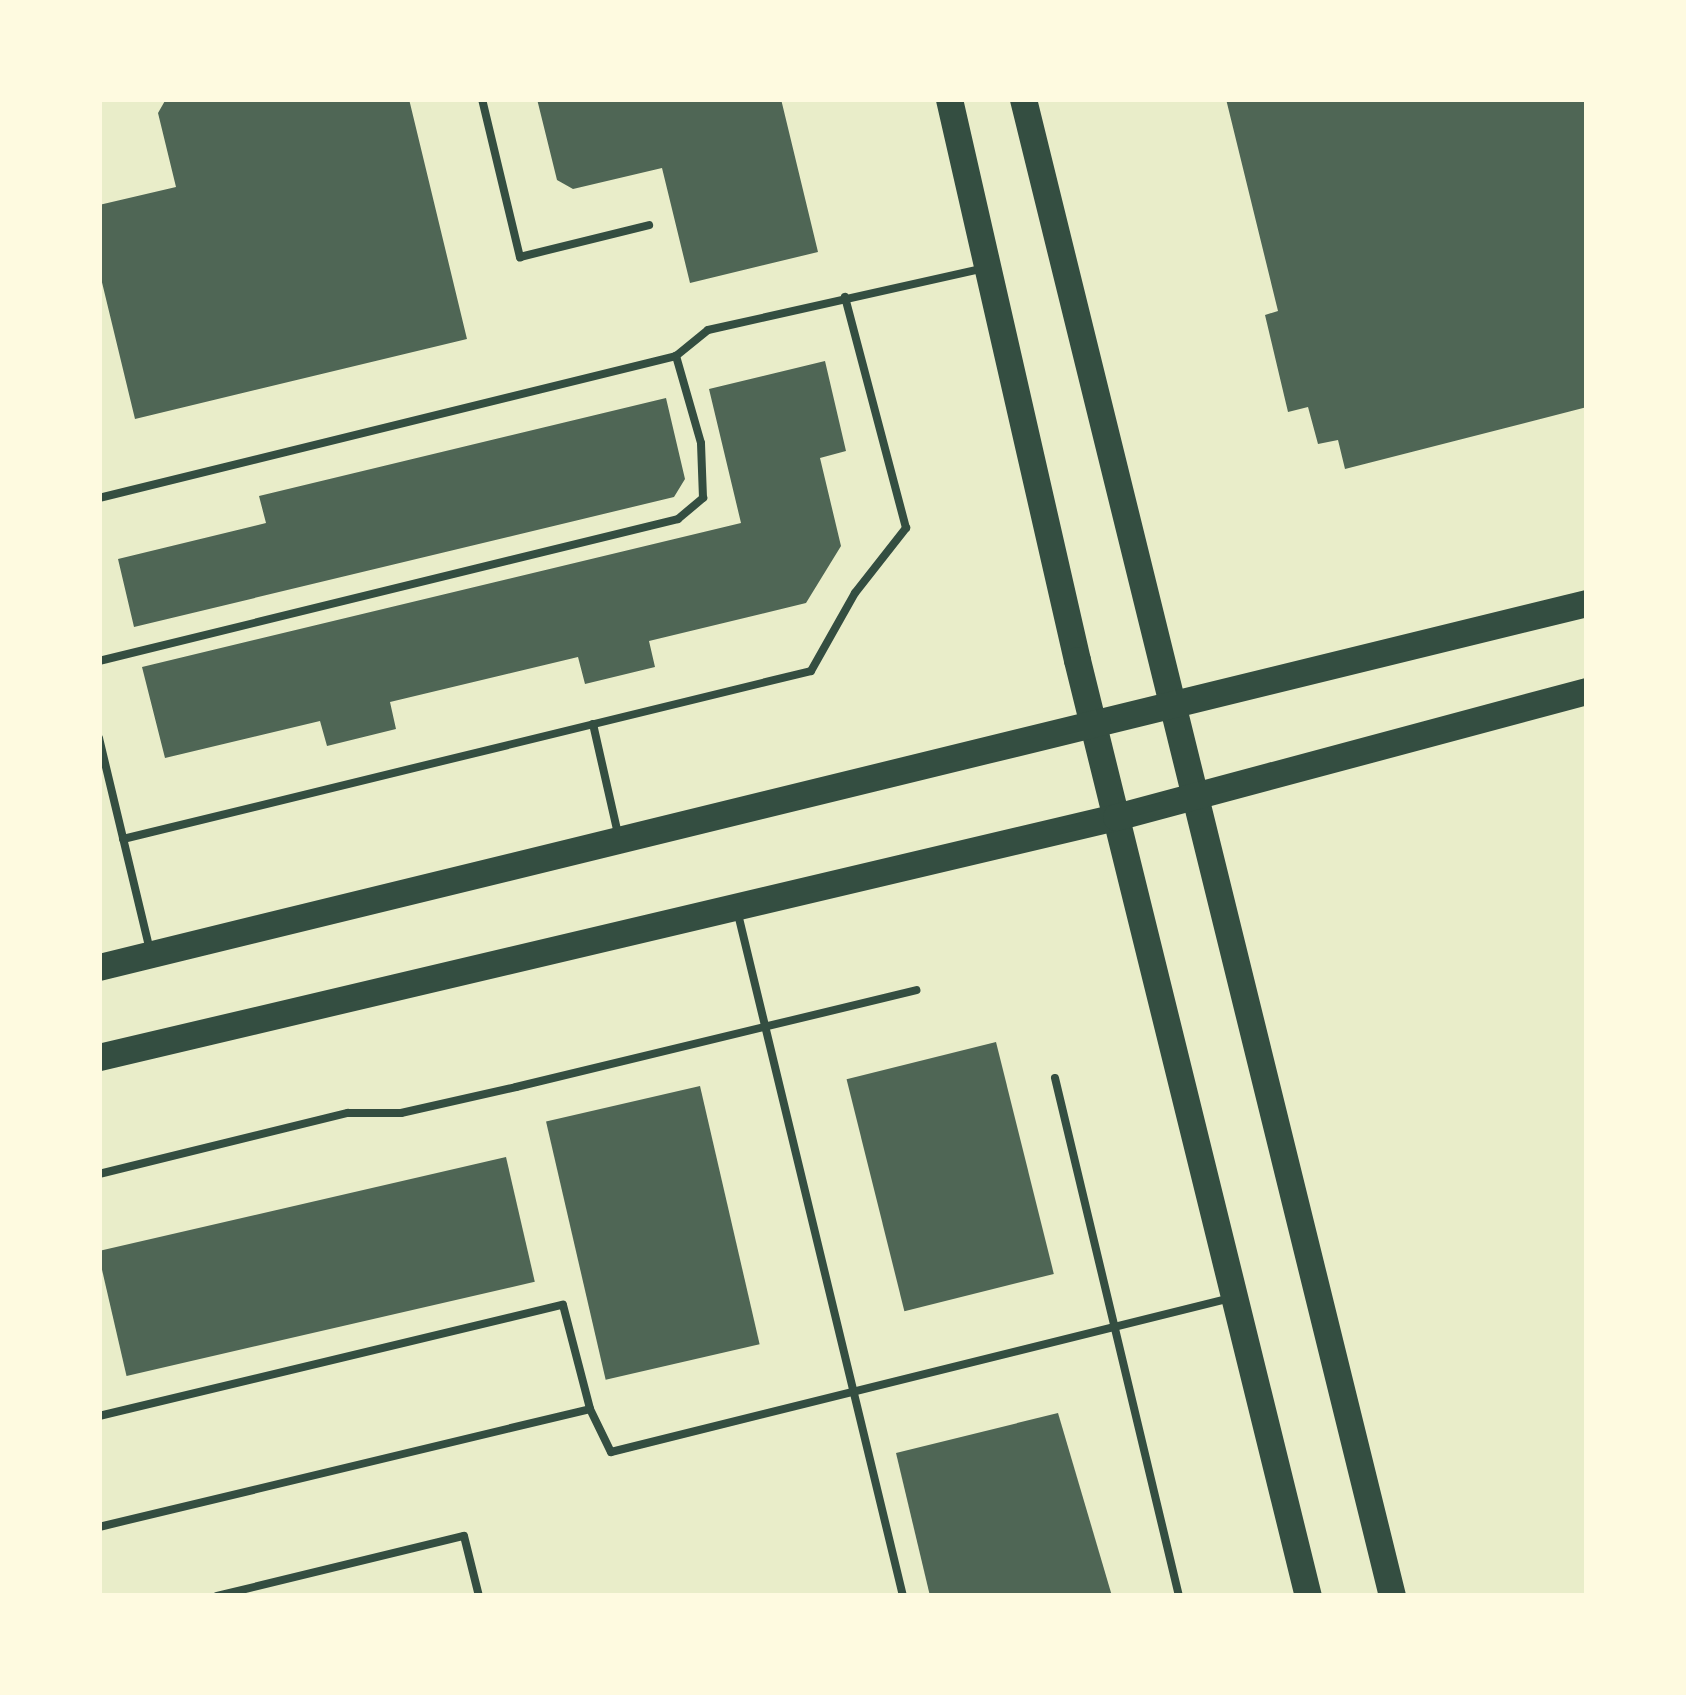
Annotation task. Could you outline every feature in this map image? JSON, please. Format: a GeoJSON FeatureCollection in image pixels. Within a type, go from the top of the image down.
{"type":"FeatureCollection","features":[{"type":"Feature","properties":{"kind":"main road"},"geometry":{"type":"LineString","coordinates":[[949,99],[1093,723],[1308,1596]]}},
{"type":"Feature","properties":{"kind":"main road"},"geometry":{"type":"LineString","coordinates":[[1024,99],[1177,703],[1392,1596]]}},
{"type":"Feature","properties":{"kind":"main road"},"geometry":{"type":"LineString","coordinates":[[99,967],[1587,603]]}},
{"type":"Feature","properties":{"kind":"main road"},"geometry":{"type":"LineString","coordinates":[[99,1057],[1117,818],[1587,691]]}},
{"type":"Feature","properties":{"kind":"lane"},"geometry":{"type":"LineString","coordinates":[[482,99],[520,257],[649,225]]}},
{"type":"Feature","properties":{"kind":"lane"},"geometry":{"type":"LineString","coordinates":[[99,498],[676,356],[708,330],[987,268]]}},
{"type":"Feature","properties":{"kind":"lane"},"geometry":{"type":"LineString","coordinates":[[123,839],[811,671],[854,593],[906,528],[845,297]]}},
{"type":"Feature","properties":{"kind":"lane"},"geometry":{"type":"LineString","coordinates":[[99,661],[678,519],[703,499],[701,443],[676,356]]}},
{"type":"Feature","properties":{"kind":"lane"},"geometry":{"type":"LineString","coordinates":[[593,724],[619,837]]}},
{"type":"Feature","properties":{"kind":"lane"},"geometry":{"type":"LineString","coordinates":[[99,738],[151,954]]}},
{"type":"Feature","properties":{"kind":"lane"},"geometry":{"type":"LineString","coordinates":[[737,907],[903,1596]]}},
{"type":"Feature","properties":{"kind":"lane"},"geometry":{"type":"LineString","coordinates":[[99,1174],[348,1112],[447,1103],[916,990]]}},
{"type":"Feature","properties":{"kind":"lane"},"geometry":{"type":"LineString","coordinates":[[1055,1078],[1179,1596]]}},
{"type":"Feature","properties":{"kind":"lane"},"geometry":{"type":"LineString","coordinates":[[99,1416],[563,1305],[590,1409],[611,1453],[1234,1297]]}},
{"type":"Feature","properties":{"kind":"lane"},"geometry":{"type":"LineString","coordinates":[[99,1527],[590,1409]]}},
{"type":"Feature","properties":{"kind":"lane"},"geometry":{"type":"LineString","coordinates":[[217,1596],[464,1536],[479,1596]]}},
{"type":"Feature","properties":{"kind":"building"},"geometry":{"type":"Polygon","coordinates":[[[166,99],[409,99],[467,339],[135,419],[99,270],[99,205],[176,187],[158,113],[166,99]]]}},
{"type":"Feature","properties":{"kind":"building"},"geometry":{"type":"Polygon","coordinates":[[[537,99],[781,99],[818,252],[690,283],[662,168],[573,189],[557,180],[537,99]]]}},
{"type":"Feature","properties":{"kind":"building"},"geometry":{"type":"Polygon","coordinates":[[[1226,99],[1587,99],[1587,407],[1345,469],[1338,440],[1318,444],[1308,407],[1288,412],[1265,315],[1278,311],[1226,99]]]}},
{"type":"Feature","properties":{"kind":"building"},"geometry":{"type":"Polygon","coordinates":[[[825,361],[846,451],[820,458],[841,546],[806,603],[649,641],[655,667],[585,684],[578,657],[390,702],[396,729],[327,746],[320,721],[165,758],[142,667],[741,523],[709,389],[825,361]]]}},
{"type":"Feature","properties":{"kind":"building"},"geometry":{"type":"Polygon","coordinates":[[[666,398],[685,479],[674,497],[134,627],[118,559],[266,523],[259,496],[666,398]]]}},
{"type":"Feature","properties":{"kind":"building"},"geometry":{"type":"Polygon","coordinates":[[[996,1042],[1054,1274],[904,1311],[847,1079],[996,1042]]]}},
{"type":"Feature","properties":{"kind":"building"},"geometry":{"type":"Polygon","coordinates":[[[700,1086],[760,1344],[606,1380],[546,1122],[700,1086]]]}},
{"type":"Feature","properties":{"kind":"building"},"geometry":{"type":"Polygon","coordinates":[[[506,1157],[535,1282],[127,1376],[99,1251],[506,1157]]]}},
{"type":"Feature","properties":{"kind":"building"},"geometry":{"type":"Polygon","coordinates":[[[1058,1413],[1112,1596],[930,1596],[896,1453],[1058,1413]]]}}]}
